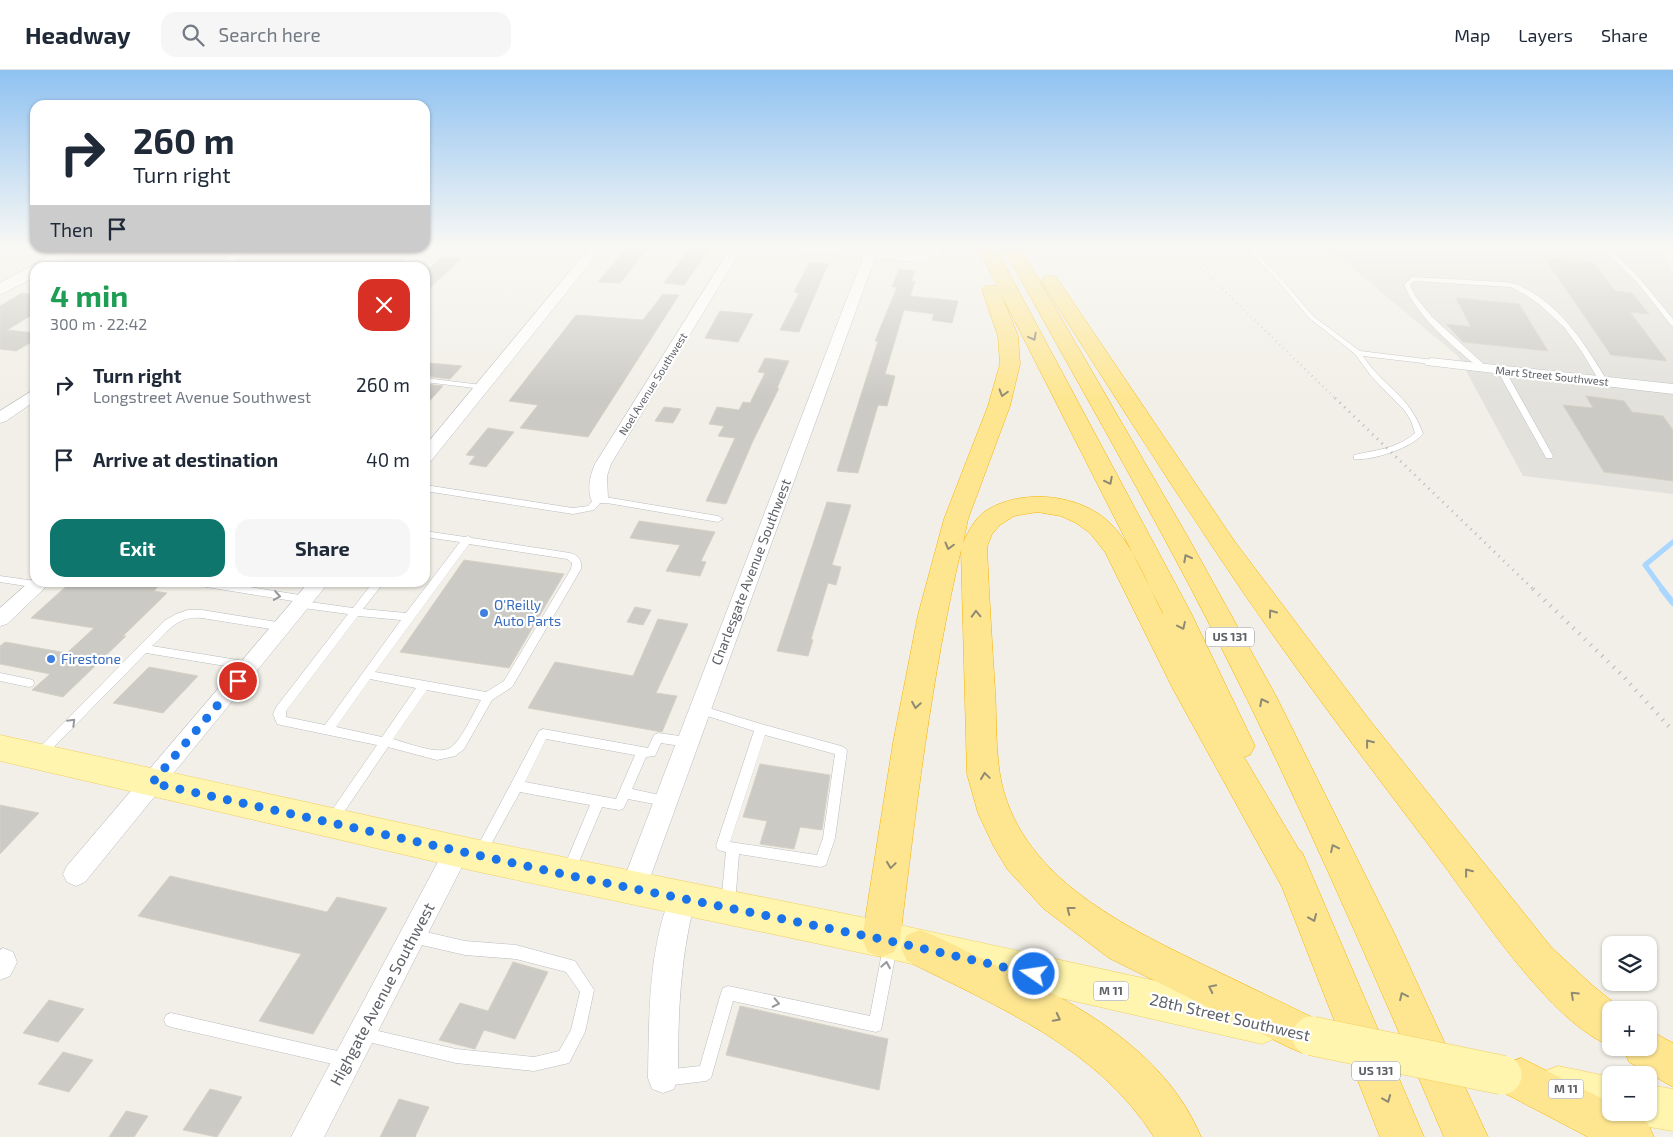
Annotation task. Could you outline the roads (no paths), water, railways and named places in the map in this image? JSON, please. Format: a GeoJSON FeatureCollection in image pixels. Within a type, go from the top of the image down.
{"type":"FeatureCollection","features":[{"type":"Feature","properties":{"kind":"highway"},"geometry":{"type":"LineString","coordinates":[[993,297],[1006,326],[1010,344],[1010,364],[999,406],[956,519],[932,615],[909,743],[897,943],[1067,1023],[1099,1044],[1136,1076],[1156,1101],[1179,1137]]}},
{"type":"Feature","properties":{"kind":"highway","name":"US 131"},"geometry":{"type":"LineString","coordinates":[[1012,297],[1177,613],[1243,755],[1297,880],[1402,1137]]}},
{"type":"Feature","properties":{"kind":"highway","name":"US 131"},"geometry":{"type":"LineString","coordinates":[[1040,297],[1160,507],[1234,646],[1333,846],[1466,1137]]}},
{"type":"Feature","properties":{"kind":"highway"},"geometry":{"type":"LineString","coordinates":[[1061,297],[1226,548],[1351,719],[1538,960],[1578,999],[1602,1019]]}},
{"type":"Feature","properties":{"kind":"highway"},"geometry":{"type":"LineString","coordinates":[[1297,880],[1188,689],[1109,539],[1087,518],[1056,507],[1022,506],[993,516],[980,529],[974,547],[975,592],[983,763],[986,785],[1002,832],[1034,877],[1069,911],[1098,931],[1122,945],[1307,1034]]}},
{"type":"Feature","properties":{"kind":"highway"},"geometry":{"type":"LineString","coordinates":[[1656,1056],[1673,1066]]}},
{"type":"Feature","properties":{"kind":"highway"},"geometry":{"type":"LineString","coordinates":[[1512,1077],[1632,1137]]}},
{"type":"Feature","properties":{"kind":"main road","name":"28th Street Southwest"},"geometry":{"type":"LineString","coordinates":[[0,748],[468,854],[897,943],[1307,1034],[1602,1096]]}},
{"type":"Feature","properties":{"kind":"main road"},"geometry":{"type":"LineString","coordinates":[[1657,1107],[1673,1110]]}},
{"type":"Feature","properties":{"kind":"street"},"geometry":{"type":"LineString","coordinates":[[430,451],[556,297]]}},
{"type":"Feature","properties":{"kind":"street","name":"Noel Avenue Southwest"},"geometry":{"type":"LineString","coordinates":[[599,499],[598,476],[603,464],[705,297]]}},
{"type":"Feature","properties":{"kind":"street","name":"Charlesgate Avenue Southwest"},"geometry":{"type":"LineString","coordinates":[[633,889],[854,297]]}},
{"type":"Feature","properties":{"kind":"street","name":"Mart Street Southwest"},"geometry":{"type":"LineString","coordinates":[[1431,362],[1673,389]]}},
{"type":"Feature","properties":{"kind":"street"},"geometry":{"type":"LineString","coordinates":[[0,418],[30,397]]}},
{"type":"Feature","properties":{"kind":"street"},"geometry":{"type":"LineString","coordinates":[[0,619],[37,587]]}},
{"type":"Feature","properties":{"kind":"street"},"geometry":{"type":"LineString","coordinates":[[76,874],[316,587]]}},
{"type":"Feature","properties":{"kind":"street","name":"Highgate Avenue Southwest"},"geometry":{"type":"LineString","coordinates":[[307,1137],[412,936],[468,854]]}},
{"type":"Feature","properties":{"kind":"street"},"geometry":{"type":"LineString","coordinates":[[664,1078],[664,992],[669,957],[682,899]]}},
{"type":"Feature","properties":{"kind":"lane"},"geometry":{"type":"LineString","coordinates":[[1294,297],[1311,317],[1358,353],[1366,368],[1404,402],[1416,420],[1419,434],[1411,442],[1390,450],[1357,457]]}},
{"type":"Feature","properties":{"kind":"lane"},"geometry":{"type":"LineString","coordinates":[[1411,297],[1446,336],[1484,368]]}},
{"type":"Feature","properties":{"kind":"lane"},"geometry":{"type":"LineString","coordinates":[[1533,297],[1561,317],[1579,340],[1604,382]]}},
{"type":"Feature","properties":{"kind":"lane"},"geometry":{"type":"LineString","coordinates":[[1651,297],[1673,324]]}},
{"type":"Feature","properties":{"kind":"lane"},"geometry":{"type":"LineString","coordinates":[[1358,353],[1431,362]]}},
{"type":"Feature","properties":{"kind":"lane"},"geometry":{"type":"LineString","coordinates":[[1500,370],[1549,456]]}},
{"type":"Feature","properties":{"kind":"lane"},"geometry":{"type":"LineString","coordinates":[[430,381],[482,387]]}},
{"type":"Feature","properties":{"kind":"lane"},"geometry":{"type":"LineString","coordinates":[[430,489],[573,511],[591,508],[599,499],[718,519]]}},
{"type":"Feature","properties":{"kind":"lane"},"geometry":{"type":"LineString","coordinates":[[375,587],[279,714],[281,721],[437,754],[450,753],[460,746],[488,697],[508,684],[576,569],[577,562],[570,556],[430,535]]}},
{"type":"Feature","properties":{"kind":"lane"},"geometry":{"type":"LineString","coordinates":[[327,731],[468,539]]}},
{"type":"Feature","properties":{"kind":"lane"},"geometry":{"type":"LineString","coordinates":[[0,579],[30,583]]}},
{"type":"Feature","properties":{"kind":"lane"},"geometry":{"type":"LineString","coordinates":[[222,587],[355,612],[410,617]]}},
{"type":"Feature","properties":{"kind":"lane"},"geometry":{"type":"LineString","coordinates":[[37,756],[168,624],[179,616],[190,612],[283,627]]}},
{"type":"Feature","properties":{"kind":"lane"},"geometry":{"type":"LineString","coordinates":[[144,649],[250,666]]}},
{"type":"Feature","properties":{"kind":"lane"},"geometry":{"type":"LineString","coordinates":[[368,675],[488,697]]}},
{"type":"Feature","properties":{"kind":"lane"},"geometry":{"type":"LineString","coordinates":[[0,677],[29,683]]}},
{"type":"Feature","properties":{"kind":"lane"},"geometry":{"type":"LineString","coordinates":[[330,823],[424,685]]}},
{"type":"Feature","properties":{"kind":"lane"},"geometry":{"type":"LineString","coordinates":[[699,709],[761,729],[841,751],[829,838],[821,861],[722,846],[761,729]]}},
{"type":"Feature","properties":{"kind":"lane"},"geometry":{"type":"LineString","coordinates":[[468,854],[517,786],[543,734],[651,753],[658,738],[687,742]]}},
{"type":"Feature","properties":{"kind":"lane"},"geometry":{"type":"LineString","coordinates":[[517,786],[619,805],[642,752]]}},
{"type":"Feature","properties":{"kind":"lane"},"geometry":{"type":"LineString","coordinates":[[624,793],[665,801]]}},
{"type":"Feature","properties":{"kind":"lane"},"geometry":{"type":"LineString","coordinates":[[567,875],[598,801]]}},
{"type":"Feature","properties":{"kind":"lane"},"geometry":{"type":"LineString","coordinates":[[728,908],[734,848]]}},
{"type":"Feature","properties":{"kind":"lane"},"geometry":{"type":"LineString","coordinates":[[361,1034],[456,1056],[534,1064],[564,1058],[578,1032],[587,990],[570,966],[516,952],[465,948],[412,936]]}},
{"type":"Feature","properties":{"kind":"lane"},"geometry":{"type":"LineString","coordinates":[[664,1078],[706,1073],[728,993],[876,1025],[897,943]]}},
{"type":"Feature","properties":{"kind":"lane"},"geometry":{"type":"LineString","coordinates":[[172,1020],[347,1060]]}},
{"type":"Feature","properties":{"kind":"waterway"},"geometry":{"type":"LineString","coordinates":[[1663,590],[1645,565],[1673,542]]}},
{"type":"Feature","properties":{"kind":"waterway"},"geometry":{"type":"LineString","coordinates":[[1662,589],[1673,603]]}},
{"type":"Feature","properties":{"kind":"railway"},"geometry":{"type":"LineString","coordinates":[[1230,297],[1336,399]]}},
{"type":"Feature","properties":{"kind":"railway"},"geometry":{"type":"LineString","coordinates":[[1335,398],[1534,590]]}},
{"type":"Feature","properties":{"kind":"railway"},"geometry":{"type":"LineString","coordinates":[[1533,589],[1623,676],[1673,731]]}},
{"type":"Feature","properties":{"kind":"place","name":"O'Reilly Auto Parts"},"geometry":{"type":"Point","coordinates":[484,613]}},
{"type":"Feature","properties":{"kind":"place","name":"Firestone"},"geometry":{"type":"Point","coordinates":[51,659]}}]}
